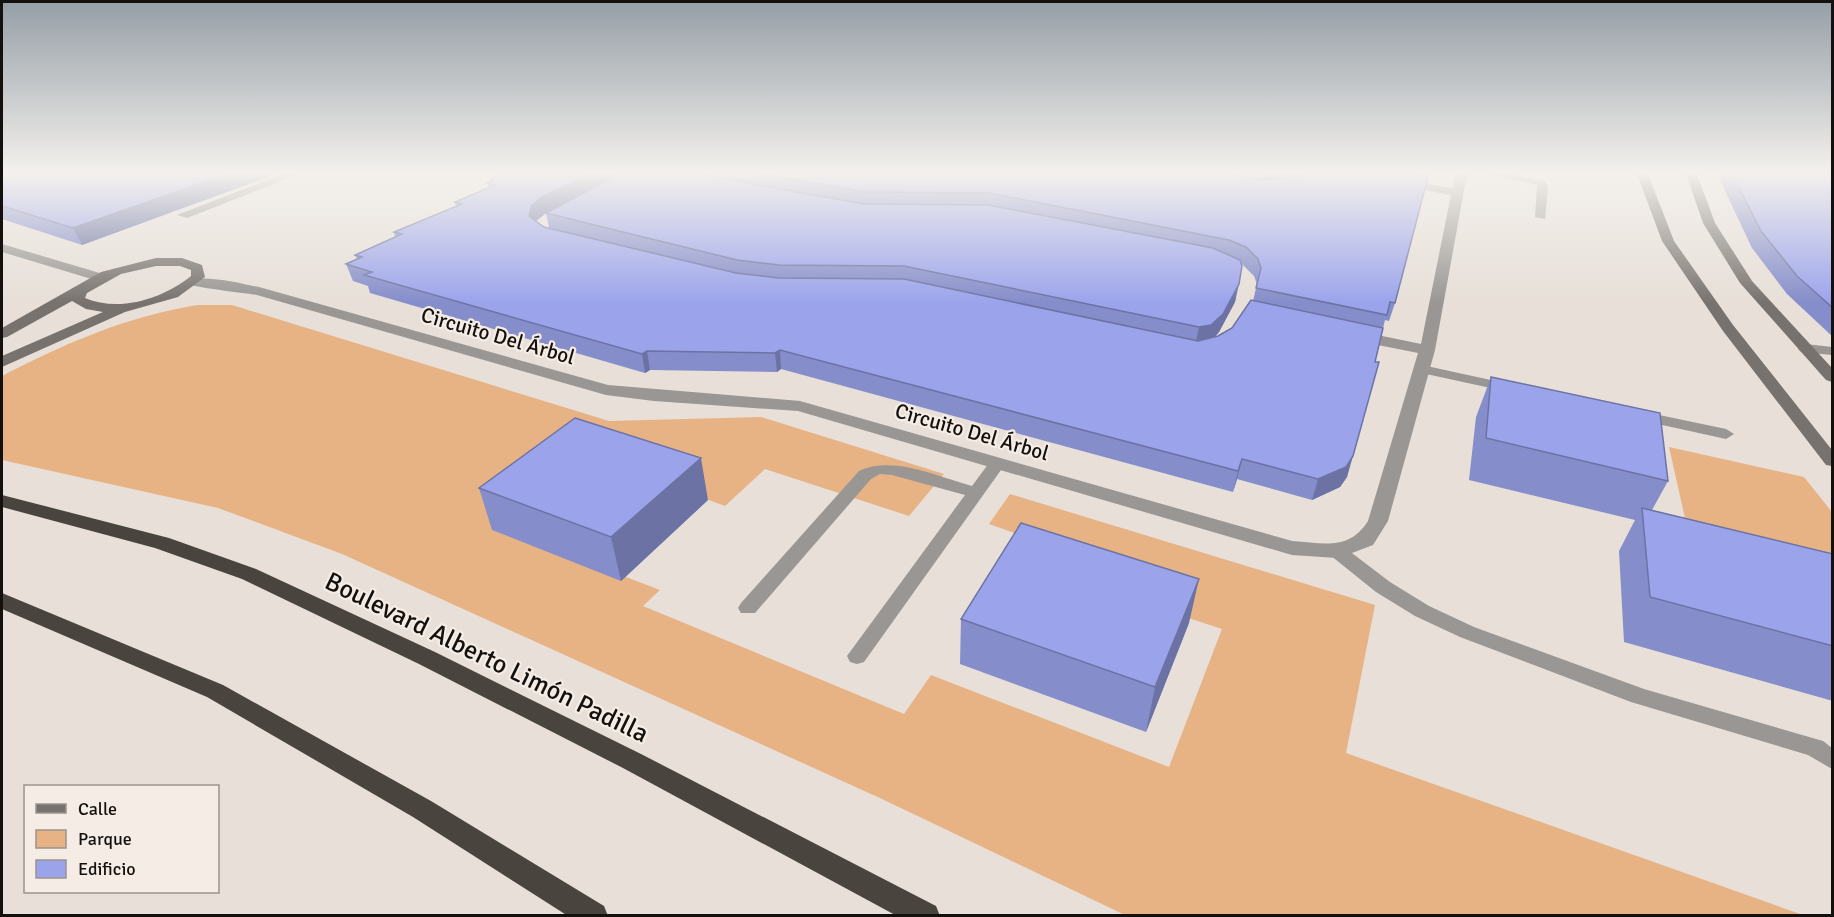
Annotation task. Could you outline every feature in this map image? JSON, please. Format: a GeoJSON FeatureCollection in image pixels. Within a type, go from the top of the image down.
{"type":"FeatureCollection","features":[{"type":"Feature","properties":{"kind":"highway","name":"Boulevard Alberto Limón Padilla"},"geometry":{"type":"LineString","coordinates":[[2,501],[162,543],[249,574],[427,658],[926,915]]}},
{"type":"Feature","properties":{"kind":"highway"},"geometry":{"type":"LineString","coordinates":[[2,601],[215,691],[422,809],[594,915]]}},
{"type":"Feature","properties":{"kind":"main road"},"geometry":{"type":"LineString","coordinates":[[1659,217],[1668,241],[1757,366],[1833,461]]}},
{"type":"Feature","properties":{"kind":"main road"},"geometry":{"type":"LineString","coordinates":[[1707,217],[1747,283],[1833,377]]}},
{"type":"Feature","properties":{"kind":"main road"},"geometry":{"type":"LineString","coordinates":[[2,334],[80,291],[98,278],[126,268],[170,261],[197,268],[198,277],[192,283],[167,297],[132,306],[74,328],[2,362]]}},
{"type":"Feature","properties":{"kind":"main road"},"geometry":{"type":"LineString","coordinates":[[80,291],[78,300],[88,306],[107,308],[132,306]]}},
{"type":"Feature","properties":{"kind":"street","name":"Circuito Del Árbol"},"geometry":{"type":"LineString","coordinates":[[192,283],[221,284],[259,291],[606,390],[635,395],[764,400],[800,406],[1292,548],[1337,551],[1366,540],[1378,521],[1427,351],[1452,217]]}},
{"type":"Feature","properties":{"kind":"street"},"geometry":{"type":"LineString","coordinates":[[5,251],[98,278]]}},
{"type":"Feature","properties":{"kind":"street"},"geometry":{"type":"LineString","coordinates":[[1345,333],[1427,351]]}},
{"type":"Feature","properties":{"kind":"street"},"geometry":{"type":"LineString","coordinates":[[1806,349],[1833,351]]}},
{"type":"Feature","properties":{"kind":"lane"},"geometry":{"type":"LineString","coordinates":[[1422,369],[1520,390]]}},
{"type":"Feature","properties":{"kind":"lane"},"geometry":{"type":"LineString","coordinates":[[1623,412],[1726,434]]}},
{"type":"Feature","properties":{"kind":"lane"},"geometry":{"type":"LineString","coordinates":[[856,656],[998,463]]}},
{"type":"Feature","properties":{"kind":"lane"},"geometry":{"type":"LineString","coordinates":[[748,608],[865,476],[877,469],[893,470],[977,493]]}},
{"type":"Feature","properties":{"kind":"lane"},"geometry":{"type":"LineString","coordinates":[[1337,551],[1383,587],[1422,611],[1467,632],[1639,696],[1815,748],[1833,759]]}},
{"type":"Feature","properties":{"kind":"green space"},"geometry":{"type":"Polygon","coordinates":[[[198,305],[232,305],[609,421],[761,417],[944,474],[909,516],[765,469],[725,506],[594,457],[500,529],[660,590],[643,606],[904,714],[931,675],[1169,767],[1222,629],[1008,559],[1023,536],[989,524],[1010,494],[1375,605],[1346,753],[1803,915],[1125,915],[882,799],[342,554],[218,508],[2,460],[2,376],[49,353],[121,324],[198,305]]]}},
{"type":"Feature","properties":{"kind":"green space"},"geometry":{"type":"Polygon","coordinates":[[[1669,447],[1804,477],[1832,512],[1832,593],[1694,558],[1669,447]]]}},
{"type":"Feature","properties":{"kind":"building"},"geometry":{"type":"Polygon","coordinates":[[[37,217],[105,217],[73,228],[37,217]]]}},
{"type":"Feature","properties":{"kind":"building"},"geometry":{"type":"Polygon","coordinates":[[[431,217],[530,217],[544,227],[736,273],[778,278],[904,279],[1198,341],[1218,336],[1232,328],[1251,300],[1383,328],[1375,362],[1379,362],[1353,456],[1346,467],[1318,479],[1242,459],[1238,471],[780,350],[775,353],[647,351],[642,354],[364,275],[372,272],[346,264],[362,257],[355,255],[402,234],[394,232],[431,217]]]}},
{"type":"Feature","properties":{"kind":"building"},"geometry":{"type":"Polygon","coordinates":[[[561,217],[1050,217],[1213,248],[1240,260],[1242,266],[1239,284],[1223,314],[1211,325],[1199,327],[904,266],[779,265],[737,260],[561,217]]]}},
{"type":"Feature","properties":{"kind":"building"},"geometry":{"type":"Polygon","coordinates":[[[1110,217],[1418,217],[1395,303],[1390,302],[1387,315],[1256,288],[1261,268],[1258,259],[1246,247],[1229,240],[1110,217]]]}},
{"type":"Feature","properties":{"kind":"building"},"geometry":{"type":"Polygon","coordinates":[[[1754,217],[1833,217],[1833,308],[1797,276],[1761,231],[1754,217]]]}},
{"type":"Feature","properties":{"kind":"building"},"geometry":{"type":"Polygon","coordinates":[[[1491,377],[1660,413],[1668,481],[1486,438],[1491,377]]]}},
{"type":"Feature","properties":{"kind":"building"},"geometry":{"type":"Polygon","coordinates":[[[575,418],[701,458],[611,537],[479,488],[575,418]]]}},
{"type":"Feature","properties":{"kind":"building"},"geometry":{"type":"Polygon","coordinates":[[[1642,508],[1833,554],[1833,646],[1650,597],[1642,508]]]}},
{"type":"Feature","properties":{"kind":"building"},"geometry":{"type":"Polygon","coordinates":[[[1021,523],[1199,579],[1155,687],[961,619],[1021,523]]]}}]}
